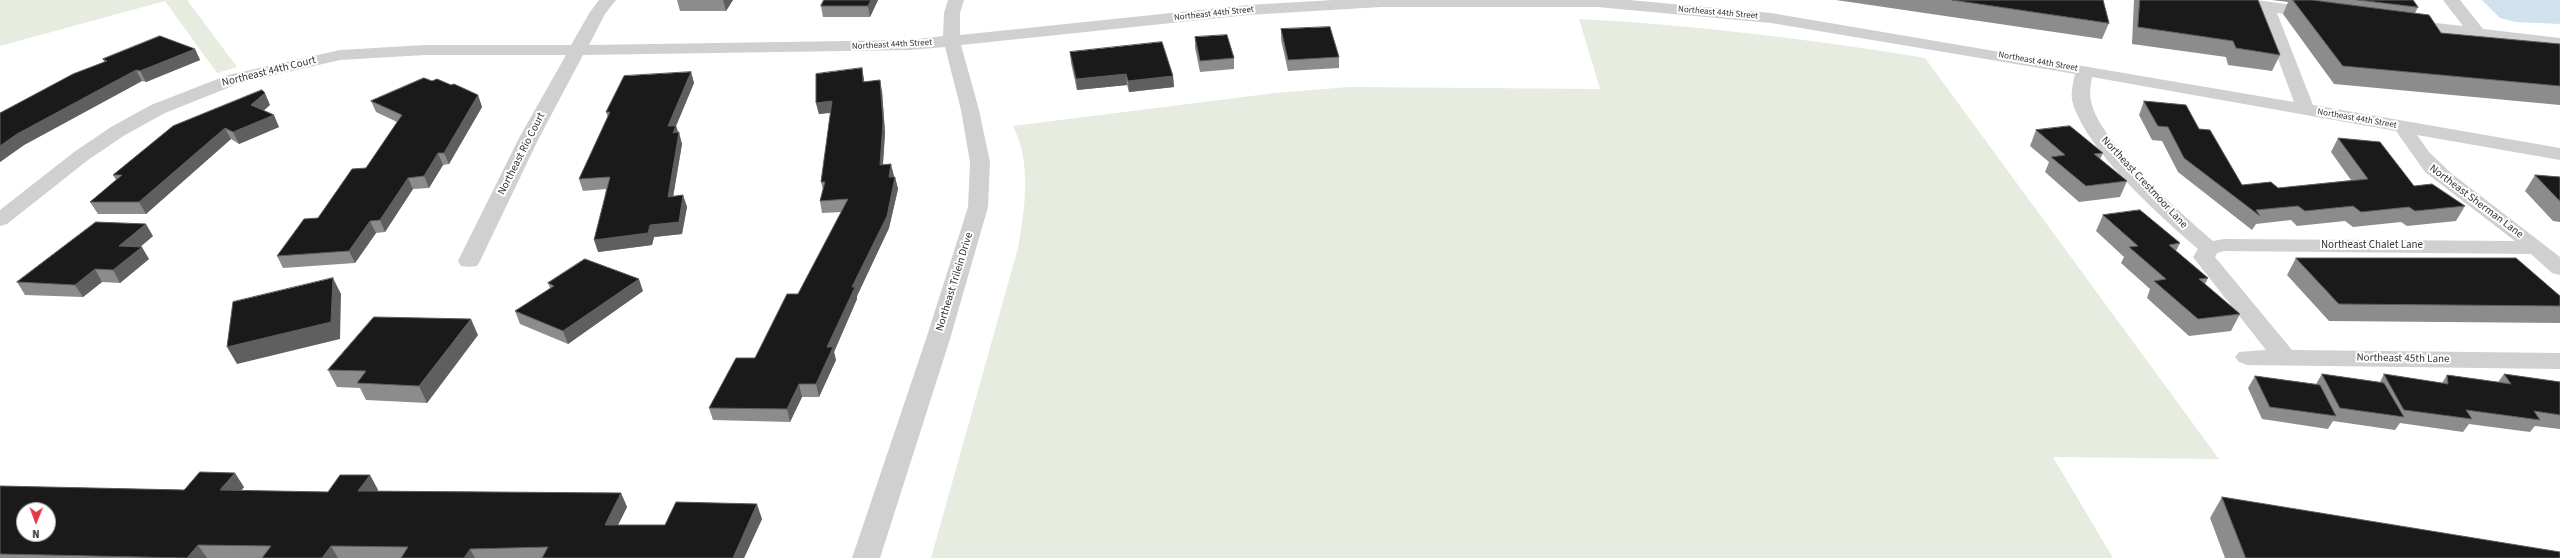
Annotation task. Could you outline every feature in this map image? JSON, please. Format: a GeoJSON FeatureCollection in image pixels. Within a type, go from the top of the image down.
{"type":"FeatureCollection","features":[{"type":"Feature","properties":{"kind":"street","name":"Northeast Rio Court"},"geometry":{"type":"LineString","coordinates":[[469,261],[529,138],[598,12],[608,0]]}},
{"type":"Feature","properties":{"kind":"street","name":"Northeast Trilein Drive"},"geometry":{"type":"LineString","coordinates":[[866,558],[938,339],[978,207],[980,162],[970,110],[952,42],[952,13],[956,0]]}},
{"type":"Feature","properties":{"kind":"street"},"geometry":{"type":"LineString","coordinates":[[2220,0],[2329,15]]}},
{"type":"Feature","properties":{"kind":"street"},"geometry":{"type":"LineString","coordinates":[[2451,0],[2478,34]]}},
{"type":"Feature","properties":{"kind":"street","name":"Northeast 44th Street"},"geometry":{"type":"LineString","coordinates":[[578,49],[844,48],[952,42],[1328,2],[1597,2],[1731,7],[1771,18],[2084,70],[2560,154]]}},
{"type":"Feature","properties":{"kind":"street"},"geometry":{"type":"LineString","coordinates":[[2267,7],[2306,110]]}},
{"type":"Feature","properties":{"kind":"street"},"geometry":{"type":"LineString","coordinates":[[2391,23],[2560,43]]}},
{"type":"Feature","properties":{"kind":"street","name":"Northeast 44th Court"},"geometry":{"type":"LineString","coordinates":[[0,220],[81,156],[118,131],[158,109],[234,79],[309,61],[369,52],[578,49]]}},
{"type":"Feature","properties":{"kind":"street","name":"Northeast Crestmoor Lane"},"geometry":{"type":"LineString","coordinates":[[2084,70],[2082,103],[2097,133],[2175,219],[2209,248]]}},
{"type":"Feature","properties":{"kind":"street","name":"Northeast Sherman Lane"},"geometry":{"type":"LineString","coordinates":[[2403,127],[2414,148],[2443,179],[2536,248],[2560,268]]}},
{"type":"Feature","properties":{"kind":"street","name":"Northeast Chalet Lane"},"geometry":{"type":"LineString","coordinates":[[2209,248],[2224,245],[2536,248]]}},
{"type":"Feature","properties":{"kind":"street"},"geometry":{"type":"LineString","coordinates":[[2209,248],[2204,257],[2285,358]]}},
{"type":"Feature","properties":{"kind":"street","name":"Northeast 45th Lane"},"geometry":{"type":"LineString","coordinates":[[2247,357],[2560,361]]}},
{"type":"Feature","properties":{"kind":"shaded area"},"geometry":{"type":"Polygon","coordinates":[[[0,0],[187,0],[237,67],[217,73],[165,1],[0,46],[0,0]]]}},
{"type":"Feature","properties":{"kind":"shaded area"},"geometry":{"type":"Polygon","coordinates":[[[1579,19],[1709,29],[1839,45],[1925,58],[2219,459],[2053,457],[2113,558],[931,558],[1018,248],[1025,201],[1025,170],[1019,140],[1013,126],[1275,93],[1349,87],[1600,89],[1579,19]]]}},
{"type":"Feature","properties":{"kind":"water"},"geometry":{"type":"Polygon","coordinates":[[[2482,0],[2560,0],[2560,24],[2515,22],[2500,18],[2482,0]]]}},
{"type":"Feature","properties":{"kind":"building"},"geometry":{"type":"Polygon","coordinates":[[[824,0],[871,0],[868,6],[821,6],[824,0]]]}},
{"type":"Feature","properties":{"kind":"building"},"geometry":{"type":"Polygon","coordinates":[[[1952,0],[2103,0],[2109,23],[1952,0]]]}},
{"type":"Feature","properties":{"kind":"building"},"geometry":{"type":"Polygon","coordinates":[[[2140,0],[2258,0],[2280,55],[2236,48],[2233,41],[2138,27],[2140,0]]]}},
{"type":"Feature","properties":{"kind":"building"},"geometry":{"type":"Polygon","coordinates":[[[2293,0],[2312,0],[2429,15],[2441,33],[2560,44],[2560,86],[2343,66],[2293,0]]]}},
{"type":"Feature","properties":{"kind":"building"},"geometry":{"type":"Polygon","coordinates":[[[2358,0],[2413,0],[2418,7],[2358,0]]]}},
{"type":"Feature","properties":{"kind":"building"},"geometry":{"type":"Polygon","coordinates":[[[1330,27],[1339,57],[1288,60],[1281,29],[1330,27]]]}},
{"type":"Feature","properties":{"kind":"building"},"geometry":{"type":"Polygon","coordinates":[[[1227,35],[1234,58],[1200,61],[1195,37],[1227,35]]]}},
{"type":"Feature","properties":{"kind":"building"},"geometry":{"type":"Polygon","coordinates":[[[160,36],[195,49],[140,71],[136,70],[17,134],[0,146],[0,113],[73,74],[107,61],[103,59],[160,36]]]}},
{"type":"Feature","properties":{"kind":"building"},"geometry":{"type":"Polygon","coordinates":[[[1162,42],[1173,76],[1128,81],[1126,74],[1076,79],[1070,52],[1162,42]]]}},
{"type":"Feature","properties":{"kind":"building"},"geometry":{"type":"Polygon","coordinates":[[[862,68],[863,82],[880,80],[883,122],[880,165],[891,164],[889,177],[895,177],[887,216],[852,287],[855,287],[827,347],[833,347],[816,384],[799,384],[787,409],[709,408],[736,358],[755,358],[787,294],[798,294],[848,199],[820,201],[825,182],[821,182],[832,101],[816,103],[816,74],[862,68]]]}},
{"type":"Feature","properties":{"kind":"building"},"geometry":{"type":"Polygon","coordinates":[[[691,72],[668,126],[676,126],[673,133],[679,132],[668,197],[683,195],[679,222],[650,225],[648,233],[594,240],[610,177],[579,179],[610,112],[606,112],[624,76],[691,72]]]}},
{"type":"Feature","properties":{"kind":"building"},"geometry":{"type":"Polygon","coordinates":[[[424,78],[432,81],[437,79],[451,85],[454,84],[478,95],[444,153],[438,153],[424,176],[408,178],[380,220],[370,221],[349,251],[277,256],[304,219],[318,218],[352,169],[366,168],[402,115],[371,101],[424,78]]]}},
{"type":"Feature","properties":{"kind":"building"},"geometry":{"type":"Polygon","coordinates":[[[262,90],[265,93],[251,105],[274,115],[233,132],[225,128],[139,202],[90,202],[122,175],[113,175],[173,126],[262,90]]]}},
{"type":"Feature","properties":{"kind":"building"},"geometry":{"type":"Polygon","coordinates":[[[2144,101],[2186,105],[2199,129],[2210,130],[2242,185],[2271,182],[2278,188],[2368,179],[2338,138],[2380,142],[2414,186],[2432,184],[2465,206],[2415,211],[2409,207],[2361,212],[2353,206],[2305,211],[2298,206],[2256,210],[2260,216],[2184,158],[2168,127],[2158,126],[2144,101]]]}},
{"type":"Feature","properties":{"kind":"building"},"geometry":{"type":"Polygon","coordinates":[[[2070,126],[2103,153],[2094,154],[2127,181],[2086,186],[2051,157],[2065,155],[2036,130],[2070,126]]]}},
{"type":"Feature","properties":{"kind":"building"},"geometry":{"type":"Polygon","coordinates":[[[2535,175],[2560,177],[2560,201],[2535,175]]]}},
{"type":"Feature","properties":{"kind":"building"},"geometry":{"type":"Polygon","coordinates":[[[2140,210],[2180,243],[2169,245],[2208,278],[2199,279],[2240,314],[2198,319],[2154,281],[2166,279],[2129,247],[2138,246],[2103,215],[2140,210]]]}},
{"type":"Feature","properties":{"kind":"building"},"geometry":{"type":"Polygon","coordinates":[[[96,222],[146,224],[119,246],[142,247],[113,270],[95,269],[75,285],[17,282],[96,222]]]}},
{"type":"Feature","properties":{"kind":"building"},"geometry":{"type":"Polygon","coordinates":[[[2296,258],[2516,258],[2560,296],[2560,306],[2339,304],[2296,258]]]}},
{"type":"Feature","properties":{"kind":"building"},"geometry":{"type":"Polygon","coordinates":[[[585,259],[639,279],[563,331],[515,311],[554,286],[548,283],[585,259]]]}},
{"type":"Feature","properties":{"kind":"building"},"geometry":{"type":"Polygon","coordinates":[[[333,278],[331,322],[227,347],[233,302],[333,278]]]}},
{"type":"Feature","properties":{"kind":"building"},"geometry":{"type":"Polygon","coordinates":[[[374,317],[471,319],[419,386],[357,383],[366,371],[328,370],[374,317]]]}},
{"type":"Feature","properties":{"kind":"building"},"geometry":{"type":"Polygon","coordinates":[[[2322,374],[2384,383],[2404,417],[2340,408],[2322,374]]]}},
{"type":"Feature","properties":{"kind":"building"},"geometry":{"type":"Polygon","coordinates":[[[2384,374],[2448,384],[2447,375],[2511,384],[2504,374],[2560,382],[2560,415],[2534,411],[2540,420],[2466,410],[2472,419],[2404,410],[2384,374]]]}},
{"type":"Feature","properties":{"kind":"building"},"geometry":{"type":"Polygon","coordinates":[[[2255,376],[2320,385],[2336,416],[2270,407],[2255,376]]]}},
{"type":"Feature","properties":{"kind":"building"},"geometry":{"type":"Polygon","coordinates":[[[200,472],[235,473],[220,490],[328,492],[340,475],[370,475],[358,491],[621,493],[605,525],[665,525],[676,502],[757,504],[733,558],[542,558],[548,547],[470,549],[464,558],[401,558],[408,547],[331,546],[322,558],[262,558],[271,546],[198,545],[187,558],[0,554],[0,486],[184,490],[200,472]]]}},
{"type":"Feature","properties":{"kind":"building"},"geometry":{"type":"Polygon","coordinates":[[[2222,497],[2560,552],[2560,558],[2246,558],[2222,497]]]}}]}
